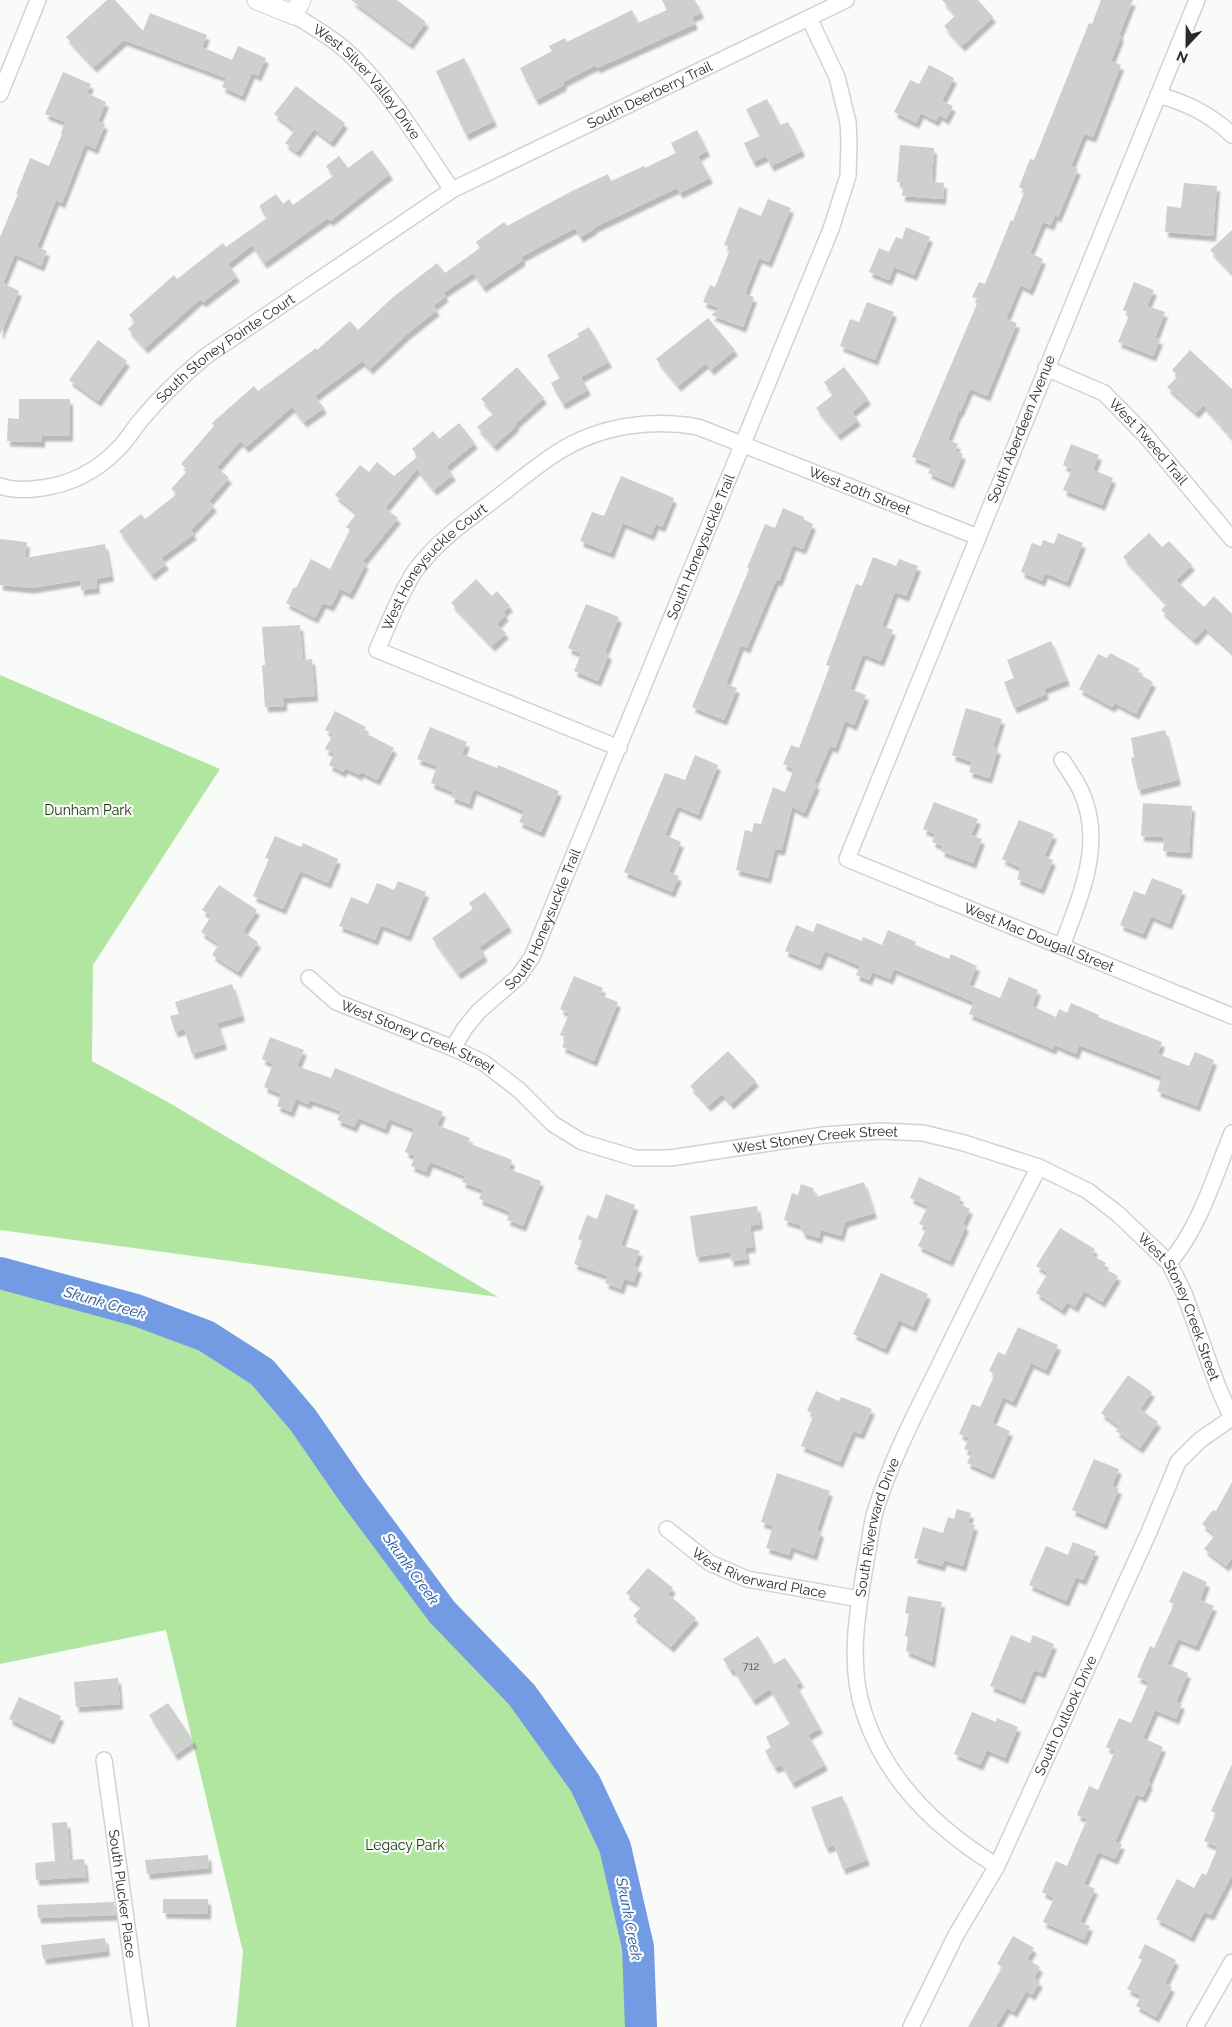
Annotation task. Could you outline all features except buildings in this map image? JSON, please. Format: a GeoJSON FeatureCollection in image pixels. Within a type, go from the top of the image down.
{"type":"FeatureCollection","features":[{"type":"Feature","properties":{"kind":"street"},"geometry":{"type":"LineString","coordinates":[[0,94],[38,0]]}},
{"type":"Feature","properties":{"kind":"street","name":"West Silver Valley Drive"},"geometry":{"type":"LineString","coordinates":[[258,0],[298,8],[319,31],[356,59],[385,92],[452,190]]}},
{"type":"Feature","properties":{"kind":"street","name":"South Deerberry Trail"},"geometry":{"type":"LineString","coordinates":[[452,190],[846,0]]}},
{"type":"Feature","properties":{"kind":"street","name":"South Aberdeen Avenue"},"geometry":{"type":"LineString","coordinates":[[847,859],[1197,0]]}},
{"type":"Feature","properties":{"kind":"street","name":"South Honeysuckle Trail"},"geometry":{"type":"LineString","coordinates":[[453,1048],[465,1028],[479,1011],[518,978],[532,958],[831,229],[848,176],[848,122],[837,77],[809,18]]}},
{"type":"Feature","properties":{"kind":"street"},"geometry":{"type":"LineString","coordinates":[[1158,95],[1182,102],[1210,116],[1232,135]]}},
{"type":"Feature","properties":{"kind":"street","name":"South Stoney Pointe Court"},"geometry":{"type":"LineString","coordinates":[[0,486],[23,490],[61,486],[81,478],[116,451],[139,422],[181,376],[206,356],[452,190]]}},
{"type":"Feature","properties":{"kind":"street","name":"West Tweed Trail"},"geometry":{"type":"LineString","coordinates":[[1046,368],[1104,392],[1146,436],[1232,539]]}},
{"type":"Feature","properties":{"kind":"street","name":"West Honeysuckle Court"},"geometry":{"type":"LineString","coordinates":[[619,748],[377,650],[406,585],[440,542],[565,448],[597,434],[627,426],[655,423],[698,427],[742,443]]}},
{"type":"Feature","properties":{"kind":"street","name":"West 20th Street"},"geometry":{"type":"LineString","coordinates":[[742,443],[978,537]]}},
{"type":"Feature","properties":{"kind":"street"},"geometry":{"type":"LineString","coordinates":[[1062,760],[1080,789],[1087,806],[1092,838],[1086,879],[1062,946]]}},
{"type":"Feature","properties":{"kind":"street","name":"West Mac Dougall Street"},"geometry":{"type":"LineString","coordinates":[[847,859],[1232,1016]]}},
{"type":"Feature","properties":{"kind":"street","name":"West Stoney Creek Street"},"geometry":{"type":"LineString","coordinates":[[309,978],[336,1002],[453,1048],[484,1063],[519,1090],[553,1124],[582,1142],[635,1158],[670,1158],[824,1135],[880,1131],[923,1133],[964,1142],[1039,1167],[1088,1190],[1118,1214],[1169,1263],[1184,1293],[1232,1418]]}},
{"type":"Feature","properties":{"kind":"street"},"geometry":{"type":"LineString","coordinates":[[1169,1263],[1181,1249],[1200,1213],[1232,1133]]}},
{"type":"Feature","properties":{"kind":"street","name":"South Riverward Drive"},"geometry":{"type":"LineString","coordinates":[[997,1866],[970,1850],[931,1817],[891,1770],[874,1740],[863,1712],[857,1678],[855,1648],[859,1599],[875,1513],[902,1441],[973,1295],[1039,1167]]}},
{"type":"Feature","properties":{"kind":"street","name":"South Outlook Drive"},"geometry":{"type":"LineString","coordinates":[[911,2027],[956,1935],[997,1866],[1149,1532],[1178,1462],[1200,1440],[1232,1418]]}},
{"type":"Feature","properties":{"kind":"street","name":"West Riverward Place"},"geometry":{"type":"LineString","coordinates":[[667,1529],[710,1563],[747,1579],[859,1599]]}},
{"type":"Feature","properties":{"kind":"street","name":"South Plucker Place"},"geometry":{"type":"LineString","coordinates":[[104,1760],[141,2027]]}},
{"type":"Feature","properties":{"kind":"street"},"geometry":{"type":"LineString","coordinates":[[1195,2027],[1232,1962]]}},
{"type":"Feature","properties":{"kind":"green space","name":"Dunham Park"},"geometry":{"type":"Polygon","coordinates":[[[0,675],[220,769],[93,965],[92,1061],[166,1101],[498,1297],[0,1230],[0,675]]]}},
{"type":"Feature","properties":{"kind":"green space","name":"Legacy Park"},"geometry":{"type":"Polygon","coordinates":[[[0,1273],[136,1310],[206,1336],[262,1372],[303,1420],[352,1491],[442,1612],[522,1695],[585,1783],[615,1847],[638,1947],[641,2027],[236,2027],[243,1952],[166,1630],[0,1664],[0,1273]]]}},
{"type":"Feature","properties":{"kind":"waterway","name":"Skunk Creek"},"geometry":{"type":"LineString","coordinates":[[0,1273],[136,1310],[206,1336],[262,1372],[303,1420],[352,1491],[442,1612],[522,1695],[585,1783],[615,1847],[638,1947],[641,2027]]}}]}
